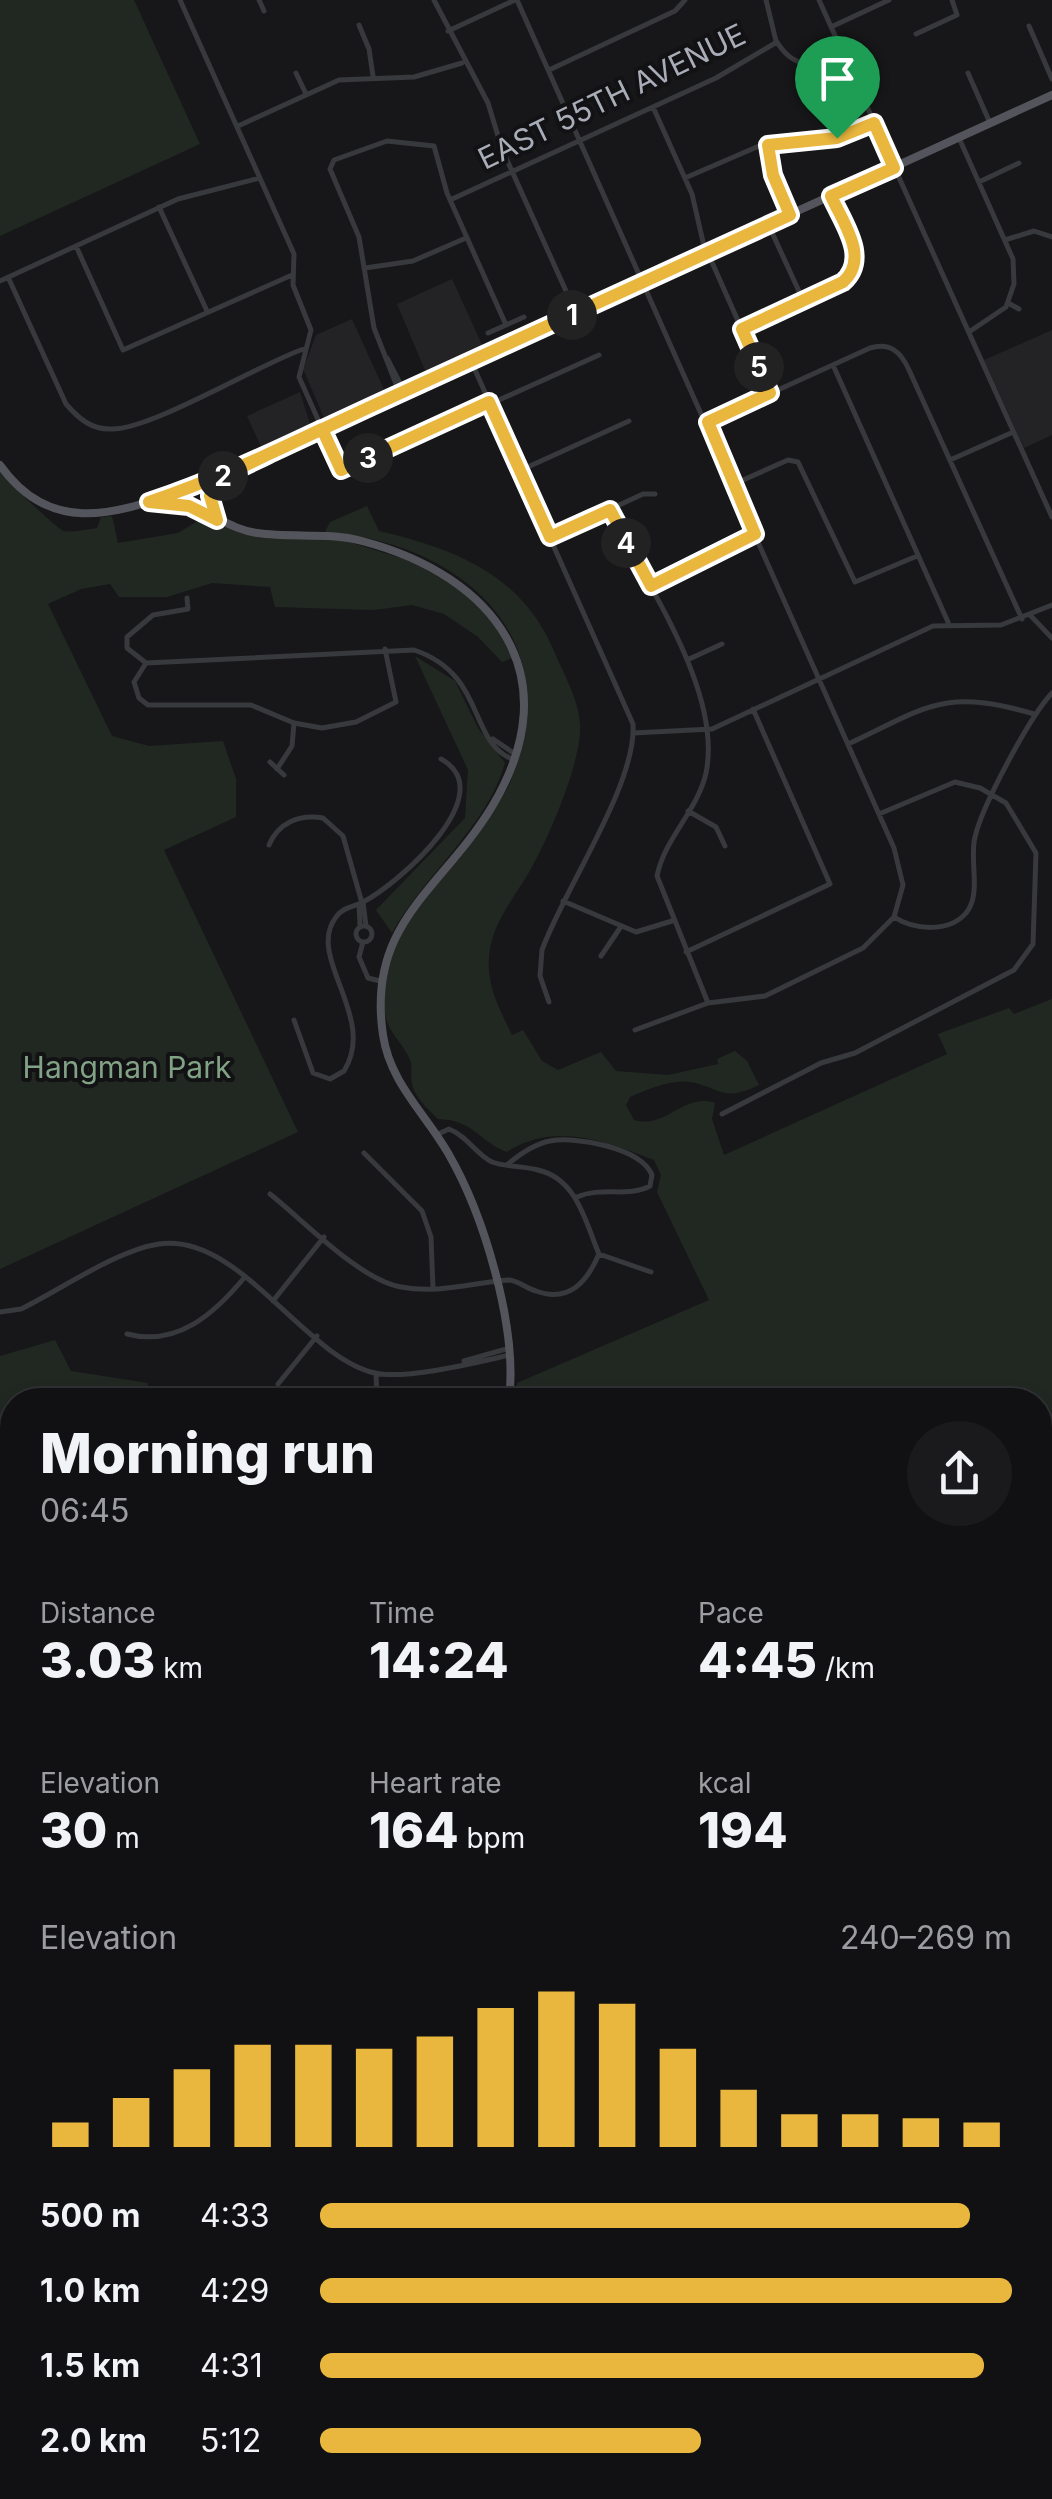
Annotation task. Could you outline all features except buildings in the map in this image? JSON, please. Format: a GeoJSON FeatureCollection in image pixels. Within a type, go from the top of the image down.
{"type":"FeatureCollection","features":[{"type":"Feature","properties":{"kind":"main road"},"geometry":{"type":"LineString","coordinates":[[0,465],[32,498],[81,514],[118,512],[219,478],[1052,95]]}},
{"type":"Feature","properties":{"kind":"main road"},"geometry":{"type":"LineString","coordinates":[[217,520],[210,496],[219,478]]}},
{"type":"Feature","properties":{"kind":"main road"},"geometry":{"type":"LineString","coordinates":[[149,502],[189,506],[252,533],[362,541],[416,562],[468,589],[500,623],[516,655],[524,699],[514,756],[484,818],[404,918],[380,981],[383,1035],[394,1072],[464,1185],[496,1283],[510,1352],[510,1388]]}},
{"type":"Feature","properties":{"kind":"street"},"geometry":{"type":"LineString","coordinates":[[180,0],[295,258],[292,274],[311,327],[299,377],[341,470],[599,354]]}},
{"type":"Feature","properties":{"kind":"street"},"geometry":{"type":"LineString","coordinates":[[259,0],[264,11]]}},
{"type":"Feature","properties":{"kind":"street"},"geometry":{"type":"LineString","coordinates":[[434,0],[488,103],[512,172],[576,313]]}},
{"type":"Feature","properties":{"kind":"street"},"geometry":{"type":"LineString","coordinates":[[448,31],[516,0],[708,422],[879,814],[902,878],[894,917],[863,948],[765,996],[708,1003],[634,1030]]}},
{"type":"Feature","properties":{"kind":"street"},"geometry":{"type":"LineString","coordinates":[[766,0],[776,42]]}},
{"type":"Feature","properties":{"kind":"street"},"geometry":{"type":"LineString","coordinates":[[818,0],[1052,517]]}},
{"type":"Feature","properties":{"kind":"street"},"geometry":{"type":"LineString","coordinates":[[830,27],[889,0]]}},
{"type":"Feature","properties":{"kind":"street"},"geometry":{"type":"LineString","coordinates":[[916,34],[958,12],[952,0]]}},
{"type":"Feature","properties":{"kind":"street"},"geometry":{"type":"LineString","coordinates":[[549,70],[675,12],[685,1]]}},
{"type":"Feature","properties":{"kind":"street"},"geometry":{"type":"LineString","coordinates":[[360,25],[370,49],[373,76]]}},
{"type":"Feature","properties":{"kind":"street"},"geometry":{"type":"LineString","coordinates":[[1028,26],[1052,79]]}},
{"type":"Feature","properties":{"kind":"street","name":"EAST 55TH AVENUE"},"geometry":{"type":"LineString","coordinates":[[450,200],[726,73],[776,42],[789,57],[807,65],[843,55]]}},
{"type":"Feature","properties":{"kind":"street"},"geometry":{"type":"LineString","coordinates":[[238,126],[339,80],[414,77],[464,63]]}},
{"type":"Feature","properties":{"kind":"street"},"geometry":{"type":"LineString","coordinates":[[296,72],[306,94]]}},
{"type":"Feature","properties":{"kind":"street"},"geometry":{"type":"LineString","coordinates":[[968,73],[990,124]]}},
{"type":"Feature","properties":{"kind":"street"},"geometry":{"type":"LineString","coordinates":[[653,107],[685,178],[708,253],[770,393]]}},
{"type":"Feature","properties":{"kind":"street"},"geometry":{"type":"LineString","coordinates":[[685,178],[768,145],[821,143],[874,123]]}},
{"type":"Feature","properties":{"kind":"street"},"geometry":{"type":"LineString","coordinates":[[959,138],[1015,271],[1008,303],[996,317],[968,332]]}},
{"type":"Feature","properties":{"kind":"street"},"geometry":{"type":"LineString","coordinates":[[402,393],[374,328],[357,230],[329,163],[387,141],[434,146],[450,200],[506,325]]}},
{"type":"Feature","properties":{"kind":"street"},"geometry":{"type":"LineString","coordinates":[[768,145],[773,175],[790,215]]}},
{"type":"Feature","properties":{"kind":"street"},"geometry":{"type":"LineString","coordinates":[[979,182],[1019,163]]}},
{"type":"Feature","properties":{"kind":"street"},"geometry":{"type":"LineString","coordinates":[[0,281],[206,189],[260,178]]}},
{"type":"Feature","properties":{"kind":"street"},"geometry":{"type":"LineString","coordinates":[[742,329],[843,282],[855,267],[855,248],[831,196]]}},
{"type":"Feature","properties":{"kind":"street"},"geometry":{"type":"LineString","coordinates":[[160,208],[206,311]]}},
{"type":"Feature","properties":{"kind":"street"},"geometry":{"type":"LineString","coordinates":[[769,225],[803,300]]}},
{"type":"Feature","properties":{"kind":"street"},"geometry":{"type":"LineString","coordinates":[[1005,240],[1034,231],[1052,237]]}},
{"type":"Feature","properties":{"kind":"street"},"geometry":{"type":"LineString","coordinates":[[364,268],[413,261],[467,237]]}},
{"type":"Feature","properties":{"kind":"street"},"geometry":{"type":"LineString","coordinates":[[76,246],[124,350],[292,274]]}},
{"type":"Feature","properties":{"kind":"street"},"geometry":{"type":"LineString","coordinates":[[8,278],[66,404],[77,417],[97,428],[136,424],[306,348]]}},
{"type":"Feature","properties":{"kind":"street"},"geometry":{"type":"LineString","coordinates":[[1008,303],[1019,309]]}},
{"type":"Feature","properties":{"kind":"street"},"geometry":{"type":"LineString","coordinates":[[488,334],[524,317]]}},
{"type":"Feature","properties":{"kind":"street"},"geometry":{"type":"LineString","coordinates":[[708,422],[875,346],[891,347],[904,358],[1022,619]]}},
{"type":"Feature","properties":{"kind":"street"},"geometry":{"type":"LineString","coordinates":[[471,361],[627,705],[633,733],[621,780],[563,902],[540,964],[548,1002]]}},
{"type":"Feature","properties":{"kind":"street"},"geometry":{"type":"LineString","coordinates":[[833,365],[949,623]]}},
{"type":"Feature","properties":{"kind":"street"},"geometry":{"type":"LineString","coordinates":[[520,471],[629,420]]}},
{"type":"Feature","properties":{"kind":"street"},"geometry":{"type":"LineString","coordinates":[[950,460],[1013,432]]}},
{"type":"Feature","properties":{"kind":"street"},"geometry":{"type":"LineString","coordinates":[[734,484],[795,460],[855,582],[918,556]]}},
{"type":"Feature","properties":{"kind":"street"},"geometry":{"type":"LineString","coordinates":[[550,537],[643,494],[655,494]]}},
{"type":"Feature","properties":{"kind":"street"},"geometry":{"type":"LineString","coordinates":[[610,510],[687,660],[706,730],[706,772],[657,872],[672,921],[708,1003]]}},
{"type":"Feature","properties":{"kind":"street"},"geometry":{"type":"LineString","coordinates":[[651,586],[755,534]]}},
{"type":"Feature","properties":{"kind":"street"},"geometry":{"type":"LineString","coordinates":[[187,598],[188,609],[154,616],[127,636],[127,648],[146,663],[414,650],[448,668],[464,685],[491,737],[514,756]]}},
{"type":"Feature","properties":{"kind":"street"},"geometry":{"type":"LineString","coordinates":[[633,733],[706,730],[926,628],[949,623],[995,626],[1052,605]]}},
{"type":"Feature","properties":{"kind":"street"},"geometry":{"type":"LineString","coordinates":[[1030,615],[1052,638]]}},
{"type":"Feature","properties":{"kind":"street"},"geometry":{"type":"LineString","coordinates":[[687,660],[722,644]]}},
{"type":"Feature","properties":{"kind":"street"},"geometry":{"type":"LineString","coordinates":[[146,663],[134,682],[139,698],[148,705],[250,705],[294,723],[322,728],[344,726],[394,704],[385,649]]}},
{"type":"Feature","properties":{"kind":"street"},"geometry":{"type":"LineString","coordinates":[[894,917],[922,928],[958,920],[969,910],[975,834],[1035,714],[1052,692]]}},
{"type":"Feature","properties":{"kind":"street"},"geometry":{"type":"LineString","coordinates":[[848,744],[923,709],[955,700],[987,700],[1035,714]]}},
{"type":"Feature","properties":{"kind":"street"},"geometry":{"type":"LineString","coordinates":[[686,952],[830,884],[754,709]]}},
{"type":"Feature","properties":{"kind":"street"},"geometry":{"type":"LineString","coordinates":[[278,768],[292,746],[294,723]]}},
{"type":"Feature","properties":{"kind":"street"},"geometry":{"type":"LineString","coordinates":[[294,1020],[313,1073],[330,1079],[344,1071],[354,1034],[348,1005],[333,971],[334,918],[361,903],[435,840],[456,814],[459,783],[454,769],[441,758]]}},
{"type":"Feature","properties":{"kind":"street"},"geometry":{"type":"LineString","coordinates":[[270,762],[284,774]]}},
{"type":"Feature","properties":{"kind":"street"},"geometry":{"type":"LineString","coordinates":[[722,1114],[821,1063],[890,1035],[1014,970],[1028,955],[1034,932],[1036,853],[1022,823],[994,794],[964,783],[946,783],[879,814]]}},
{"type":"Feature","properties":{"kind":"street"},"geometry":{"type":"LineString","coordinates":[[688,811],[716,827],[725,846]]}},
{"type":"Feature","properties":{"kind":"street"},"geometry":{"type":"LineString","coordinates":[[269,845],[274,832],[297,818],[323,818],[342,836],[361,903],[363,926],[372,936],[362,942]]}},
{"type":"Feature","properties":{"kind":"street"},"geometry":{"type":"LineString","coordinates":[[563,902],[620,928],[649,931],[672,921]]}},
{"type":"Feature","properties":{"kind":"street"},"geometry":{"type":"LineString","coordinates":[[363,926],[356,936],[362,942],[362,970],[368,978],[380,981]]}},
{"type":"Feature","properties":{"kind":"street"},"geometry":{"type":"LineString","coordinates":[[601,956],[620,928]]}},
{"type":"Feature","properties":{"kind":"street"},"geometry":{"type":"LineString","coordinates":[[270,1194],[371,1276],[400,1287],[512,1280],[544,1294],[562,1295],[587,1278],[599,1254],[577,1197],[553,1173],[491,1162],[463,1134],[449,1129],[436,1135]]}},
{"type":"Feature","properties":{"kind":"street"},"geometry":{"type":"LineString","coordinates":[[508,1164],[541,1143],[568,1140],[638,1157],[652,1175],[650,1186],[638,1192],[609,1189],[577,1197]]}},
{"type":"Feature","properties":{"kind":"street"},"geometry":{"type":"LineString","coordinates":[[364,1153],[422,1212],[430,1237],[432,1288]]}},
{"type":"Feature","properties":{"kind":"street"},"geometry":{"type":"LineString","coordinates":[[273,1301],[324,1237]]}},
{"type":"Feature","properties":{"kind":"street"},"geometry":{"type":"LineString","coordinates":[[0,1312],[22,1309],[127,1255],[159,1244],[184,1243],[211,1253],[358,1367],[376,1374],[402,1375],[510,1352]]}},
{"type":"Feature","properties":{"kind":"street"},"geometry":{"type":"LineString","coordinates":[[599,1254],[650,1272]]}},
{"type":"Feature","properties":{"kind":"street"},"geometry":{"type":"LineString","coordinates":[[127,1334],[144,1338],[196,1324],[218,1309],[244,1278]]}},
{"type":"Feature","properties":{"kind":"street"},"geometry":{"type":"LineString","coordinates":[[278,1384],[317,1336]]}},
{"type":"Feature","properties":{"kind":"street"},"geometry":{"type":"LineString","coordinates":[[376,1374],[377,1388]]}},
{"type":"Feature","properties":{"kind":"shaded area"},"geometry":{"type":"Polygon","coordinates":[[[452,279],[484,349],[427,375],[397,304],[452,279]]]}},
{"type":"Feature","properties":{"kind":"shaded area"},"geometry":{"type":"Polygon","coordinates":[[[352,319],[386,394],[325,420],[303,369],[316,335],[352,319]]]}},
{"type":"Feature","properties":{"kind":"shaded area"},"geometry":{"type":"Polygon","coordinates":[[[1052,330],[1052,435],[1024,448],[984,360],[1052,330]]]}},
{"type":"Feature","properties":{"kind":"shaded area"},"geometry":{"type":"Polygon","coordinates":[[[300,392],[311,427],[263,451],[247,416],[300,392]]]}},
{"type":"Feature","properties":{"kind":"green space"},"geometry":{"type":"Polygon","coordinates":[[[0,0],[134,0],[200,144],[0,236],[0,0]]]}},
{"type":"Feature","properties":{"kind":"green space","name":"Hangman Park"},"geometry":{"type":"Polygon","coordinates":[[[0,471],[64,531],[97,528],[101,517],[112,516],[118,543],[178,533],[206,516],[260,538],[343,540],[407,560],[452,582],[497,623],[513,658],[502,662],[478,637],[444,614],[412,605],[374,610],[275,607],[270,587],[212,583],[167,597],[119,597],[110,584],[81,589],[48,604],[112,736],[149,746],[223,741],[236,779],[236,817],[164,850],[298,1132],[0,1269],[0,471]]]}},
{"type":"Feature","properties":{"kind":"green space"},"geometry":{"type":"Polygon","coordinates":[[[367,506],[379,531],[460,557],[505,584],[540,625],[575,699],[580,730],[569,781],[539,853],[490,946],[490,978],[499,1007],[512,1035],[523,1030],[542,1061],[558,1070],[601,1052],[616,1071],[668,1075],[718,1064],[717,1059],[735,1051],[747,1061],[759,1085],[738,1093],[724,1093],[691,1082],[676,1082],[630,1097],[626,1105],[634,1120],[645,1122],[694,1102],[715,1103],[712,1119],[724,1155],[947,1054],[938,1034],[1009,1008],[1014,1014],[1052,999],[1052,1388],[516,1388],[517,1383],[709,1300],[657,1192],[661,1175],[654,1160],[580,1137],[543,1138],[507,1152],[460,1123],[438,1119],[413,1088],[410,1060],[387,1021],[383,989],[389,958],[424,897],[492,813],[508,787],[522,743],[526,685],[517,648],[498,615],[472,588],[441,565],[404,549],[325,532],[330,522],[367,506]]]}},
{"type":"Feature","properties":{"kind":"green space"},"geometry":{"type":"Polygon","coordinates":[[[415,656],[455,681],[478,728],[505,763],[485,807],[392,933],[376,910],[465,818],[468,770],[415,656]]]}},
{"type":"Feature","properties":{"kind":"green space"},"geometry":{"type":"Polygon","coordinates":[[[55,1340],[71,1371],[148,1383],[147,1388],[0,1388],[0,1356],[55,1340]]]}},
{"type":"Feature","properties":{"kind":"route"},"geometry":{"type":"LineString","coordinates":[[837,138],[813,144],[768,145],[773,175],[790,215],[322,429],[219,478],[210,496],[217,520],[189,506],[149,502],[219,478],[263,457],[322,429],[341,470],[489,402],[550,537],[610,510],[651,586],[755,534],[708,422],[770,393],[742,329],[843,282],[853,272],[855,248],[831,196],[894,168],[874,123],[837,138]]}}]}
